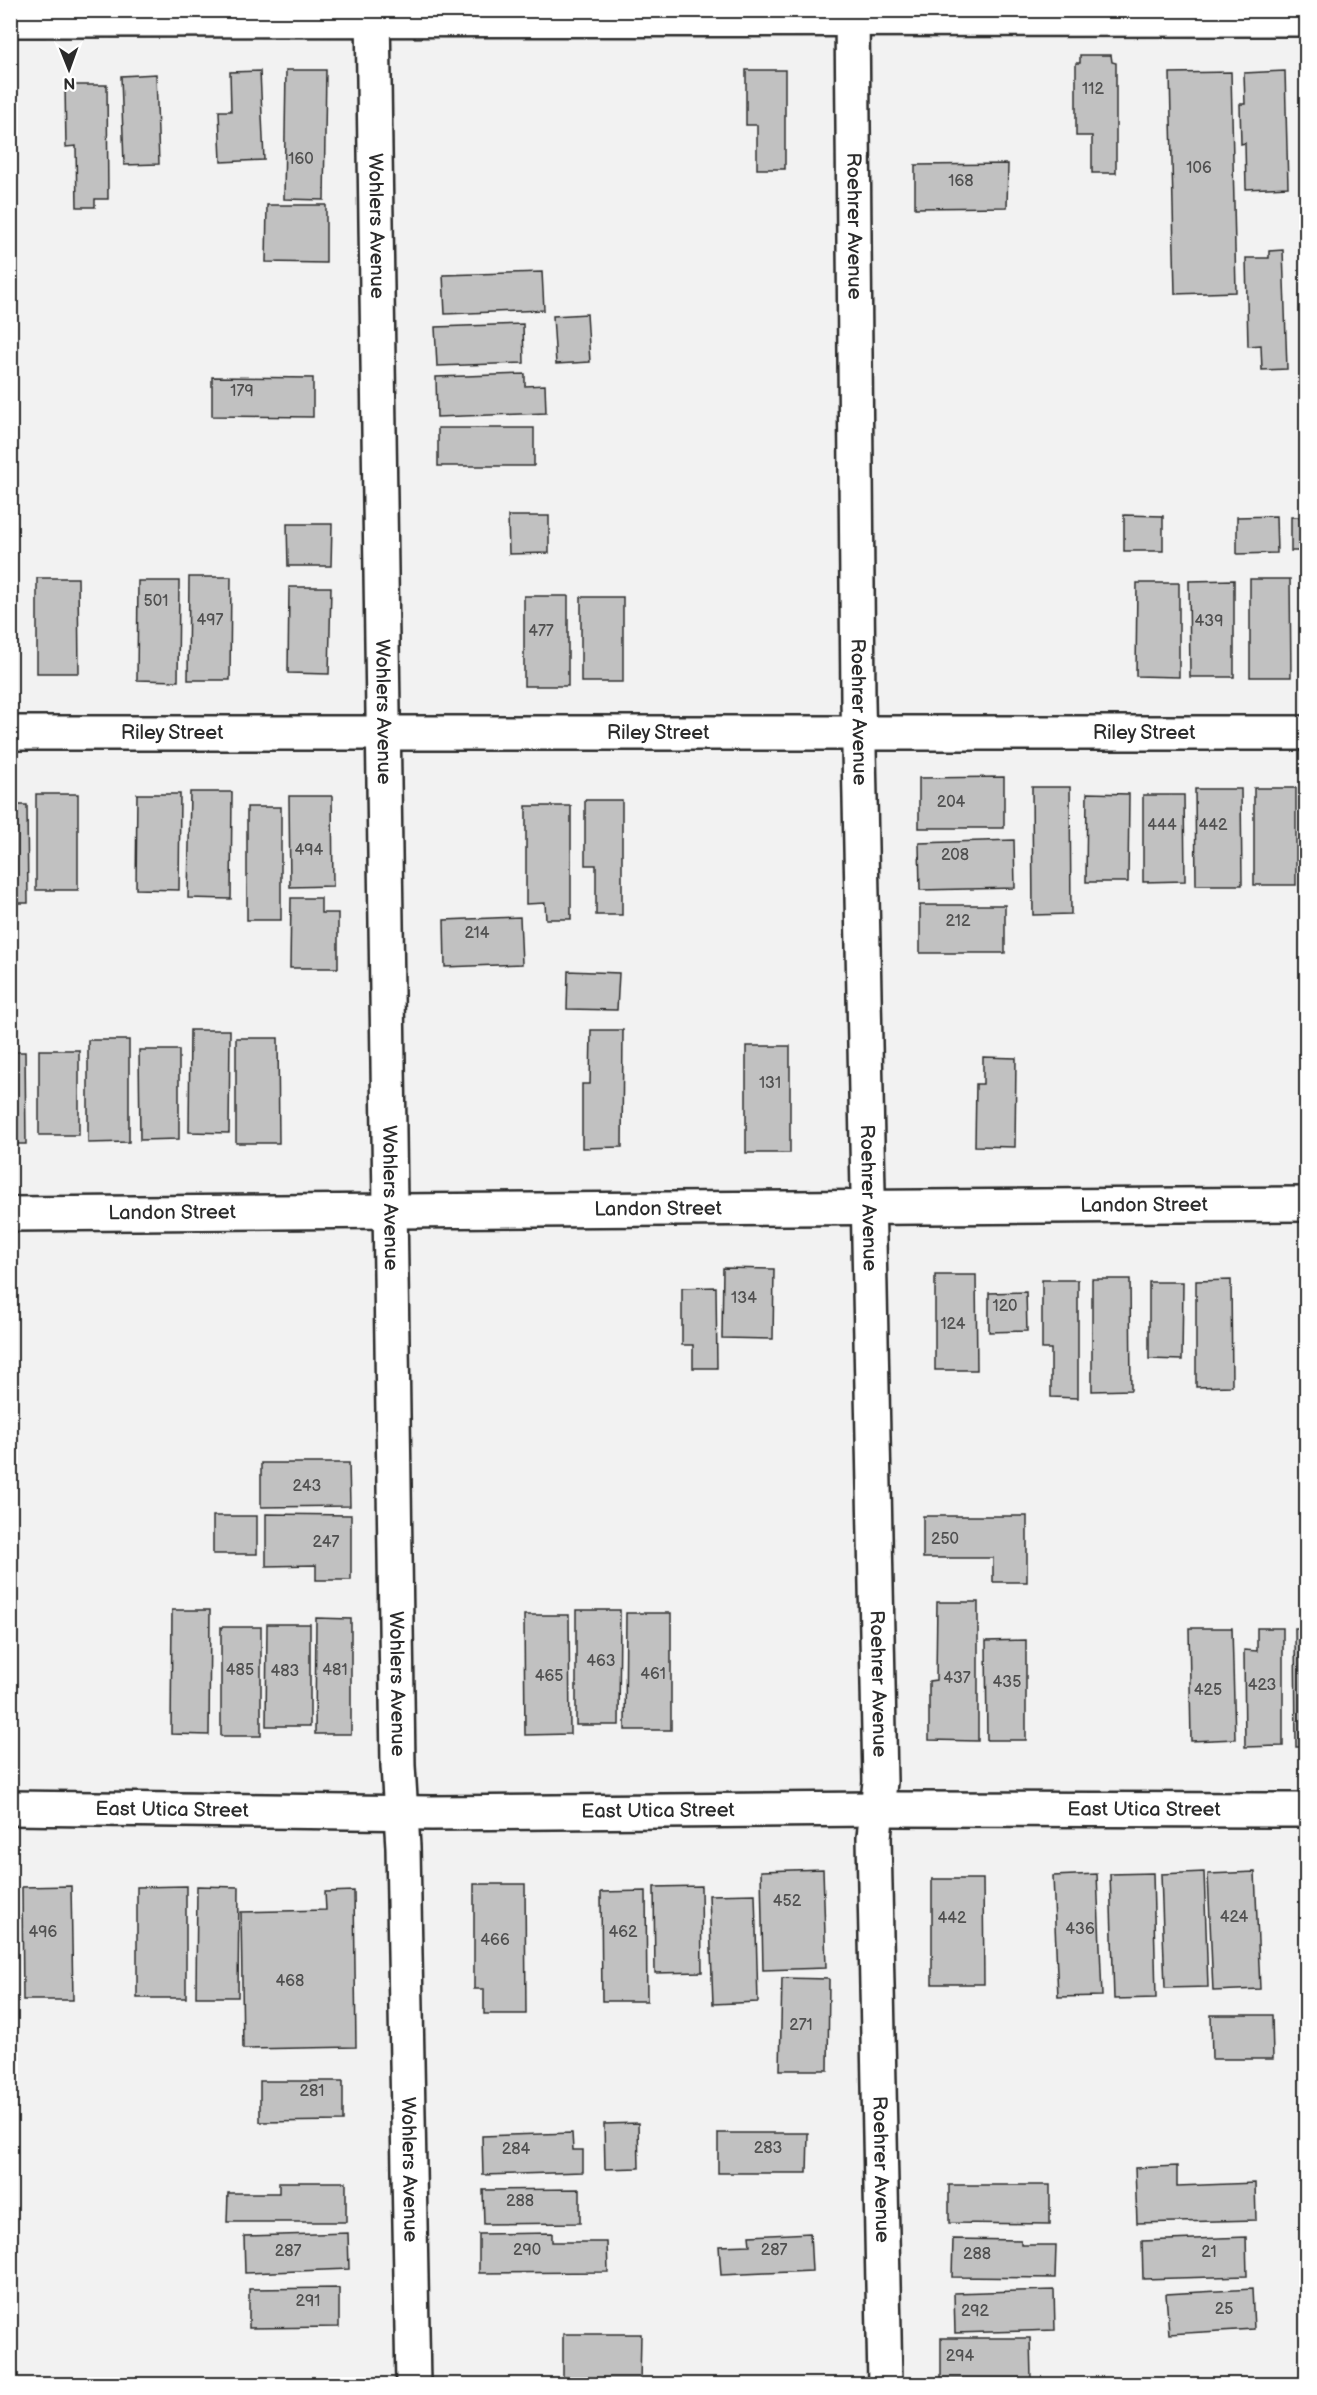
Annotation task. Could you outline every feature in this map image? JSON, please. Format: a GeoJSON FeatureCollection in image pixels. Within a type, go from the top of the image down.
{"type":"FeatureCollection","features":[{"type":"Feature","properties":{"kind":"street"},"geometry":{"type":"LineString","coordinates":[[10,20],[373,14],[1306,19]]}},
{"type":"Feature","properties":{"kind":"street","name":"Wohlers Avenue"},"geometry":{"type":"LineString","coordinates":[[373,14],[397,1754],[413,2385]]}},
{"type":"Feature","properties":{"kind":"street","name":"Roehrer Avenue"},"geometry":{"type":"LineString","coordinates":[[852,16],[858,733],[880,1782],[874,1842],[885,2385]]}},
{"type":"Feature","properties":{"kind":"street","name":"Riley Street"},"geometry":{"type":"LineString","coordinates":[[10,733],[1306,733]]}},
{"type":"Feature","properties":{"kind":"street","name":"Landon Street"},"geometry":{"type":"LineString","coordinates":[[10,1214],[1306,1203]]}},
{"type":"Feature","properties":{"kind":"street","name":"East Utica Street"},"geometry":{"type":"LineString","coordinates":[[10,1808],[400,1813],[878,1809],[1306,1810]]}},
{"type":"Feature","properties":{"kind":"building"},"geometry":{"type":"Polygon","coordinates":[[[1080,55],[1111,55],[1112,62],[1116,63],[1116,173],[1092,173],[1092,136],[1076,136],[1076,63],[1080,63],[1080,55]]]}},
{"type":"Feature","properties":{"kind":"building"},"geometry":{"type":"Polygon","coordinates":[[[286,70],[326,70],[324,200],[284,199],[286,70]]]}},
{"type":"Feature","properties":{"kind":"building"},"geometry":{"type":"Polygon","coordinates":[[[746,70],[785,70],[785,169],[757,169],[757,125],[746,125],[746,70]]]}},
{"type":"Feature","properties":{"kind":"building"},"geometry":{"type":"Polygon","coordinates":[[[260,71],[264,160],[221,162],[219,111],[231,111],[230,72],[260,71]]]}},
{"type":"Feature","properties":{"kind":"building"},"geometry":{"type":"Polygon","coordinates":[[[1285,71],[1288,187],[1246,189],[1245,143],[1241,144],[1240,104],[1245,104],[1244,73],[1285,71]]]}},
{"type":"Feature","properties":{"kind":"building"},"geometry":{"type":"Polygon","coordinates":[[[1231,72],[1236,292],[1175,294],[1170,73],[1231,72]]]}},
{"type":"Feature","properties":{"kind":"building"},"geometry":{"type":"Polygon","coordinates":[[[156,74],[159,164],[124,165],[121,76],[156,74]]]}},
{"type":"Feature","properties":{"kind":"building"},"geometry":{"type":"Polygon","coordinates":[[[65,85],[107,85],[108,199],[95,199],[95,207],[77,207],[76,146],[66,147],[65,85]]]}},
{"type":"Feature","properties":{"kind":"building"},"geometry":{"type":"Polygon","coordinates":[[[1008,164],[1007,207],[915,208],[915,165],[1008,164]]]}},
{"type":"Feature","properties":{"kind":"building"},"geometry":{"type":"Polygon","coordinates":[[[267,205],[326,205],[326,263],[266,262],[267,205]]]}},
{"type":"Feature","properties":{"kind":"building"},"geometry":{"type":"Polygon","coordinates":[[[1283,250],[1287,369],[1262,370],[1261,345],[1248,346],[1246,258],[1269,258],[1269,251],[1283,250]]]}},
{"type":"Feature","properties":{"kind":"building"},"geometry":{"type":"Polygon","coordinates":[[[542,272],[544,310],[445,314],[443,275],[542,272]]]}},
{"type":"Feature","properties":{"kind":"building"},"geometry":{"type":"Polygon","coordinates":[[[587,314],[590,362],[556,364],[553,316],[587,314]]]}},
{"type":"Feature","properties":{"kind":"building"},"geometry":{"type":"Polygon","coordinates":[[[523,324],[524,363],[437,366],[435,327],[523,324]]]}},
{"type":"Feature","properties":{"kind":"building"},"geometry":{"type":"Polygon","coordinates":[[[525,374],[525,386],[545,385],[546,413],[437,417],[436,377],[525,374]]]}},
{"type":"Feature","properties":{"kind":"building"},"geometry":{"type":"Polygon","coordinates":[[[212,377],[313,378],[313,417],[212,416],[212,377]]]}},
{"type":"Feature","properties":{"kind":"building"},"geometry":{"type":"Polygon","coordinates":[[[438,428],[534,428],[534,466],[438,466],[438,428]]]}},
{"type":"Feature","properties":{"kind":"building"},"geometry":{"type":"Polygon","coordinates":[[[1124,515],[1163,516],[1163,551],[1124,551],[1124,515]]]}},
{"type":"Feature","properties":{"kind":"building"},"geometry":{"type":"Polygon","coordinates":[[[508,516],[549,516],[549,553],[509,554],[508,516]]]}},
{"type":"Feature","properties":{"kind":"building"},"geometry":{"type":"Polygon","coordinates":[[[1276,516],[1277,553],[1237,554],[1237,517],[1276,516]]]}},
{"type":"Feature","properties":{"kind":"building"},"geometry":{"type":"Polygon","coordinates":[[[1291,517],[1306,517],[1306,551],[1291,551],[1291,517]]]}},
{"type":"Feature","properties":{"kind":"building"},"geometry":{"type":"Polygon","coordinates":[[[287,524],[332,524],[331,566],[288,566],[287,524]]]}},
{"type":"Feature","properties":{"kind":"building"},"geometry":{"type":"Polygon","coordinates":[[[189,577],[231,577],[230,680],[188,680],[189,577]]]}},
{"type":"Feature","properties":{"kind":"building"},"geometry":{"type":"Polygon","coordinates":[[[37,578],[78,578],[79,673],[37,673],[37,578]]]}},
{"type":"Feature","properties":{"kind":"building"},"geometry":{"type":"Polygon","coordinates":[[[1306,578],[1306,680],[1305,680],[1306,578]]]}},
{"type":"Feature","properties":{"kind":"building"},"geometry":{"type":"Polygon","coordinates":[[[1250,579],[1290,579],[1291,677],[1250,677],[1250,579]]]}},
{"type":"Feature","properties":{"kind":"building"},"geometry":{"type":"Polygon","coordinates":[[[1234,580],[1234,677],[1190,677],[1189,581],[1234,580]]]}},
{"type":"Feature","properties":{"kind":"building"},"geometry":{"type":"Polygon","coordinates":[[[138,581],[179,581],[178,681],[137,680],[138,581]]]}},
{"type":"Feature","properties":{"kind":"building"},"geometry":{"type":"Polygon","coordinates":[[[1137,583],[1179,583],[1179,677],[1136,676],[1137,583]]]}},
{"type":"Feature","properties":{"kind":"building"},"geometry":{"type":"Polygon","coordinates":[[[289,587],[331,587],[329,674],[288,673],[289,587]]]}},
{"type":"Feature","properties":{"kind":"building"},"geometry":{"type":"Polygon","coordinates":[[[524,596],[568,596],[568,686],[524,686],[524,596]]]}},
{"type":"Feature","properties":{"kind":"building"},"geometry":{"type":"Polygon","coordinates":[[[581,597],[623,597],[623,682],[581,682],[581,597]]]}},
{"type":"Feature","properties":{"kind":"building"},"geometry":{"type":"Polygon","coordinates":[[[1004,777],[1004,828],[919,828],[919,778],[1004,777]]]}},
{"type":"Feature","properties":{"kind":"building"},"geometry":{"type":"Polygon","coordinates":[[[1032,787],[1070,787],[1071,914],[1033,915],[1032,787]]]}},
{"type":"Feature","properties":{"kind":"building"},"geometry":{"type":"Polygon","coordinates":[[[1254,788],[1296,788],[1296,885],[1254,885],[1254,788]]]}},
{"type":"Feature","properties":{"kind":"building"},"geometry":{"type":"Polygon","coordinates":[[[1195,789],[1241,789],[1242,885],[1196,885],[1195,789]]]}},
{"type":"Feature","properties":{"kind":"building"},"geometry":{"type":"Polygon","coordinates":[[[190,792],[232,792],[231,899],[188,898],[190,792]]]}},
{"type":"Feature","properties":{"kind":"building"},"geometry":{"type":"Polygon","coordinates":[[[1087,793],[1129,794],[1128,882],[1086,882],[1087,793]]]}},
{"type":"Feature","properties":{"kind":"building"},"geometry":{"type":"Polygon","coordinates":[[[36,794],[78,794],[78,890],[36,890],[36,794]]]}},
{"type":"Feature","properties":{"kind":"building"},"geometry":{"type":"Polygon","coordinates":[[[137,794],[180,794],[179,890],[136,889],[137,794]]]}},
{"type":"Feature","properties":{"kind":"building"},"geometry":{"type":"Polygon","coordinates":[[[1143,795],[1184,795],[1185,881],[1143,882],[1143,795]]]}},
{"type":"Feature","properties":{"kind":"building"},"geometry":{"type":"Polygon","coordinates":[[[289,796],[332,796],[333,886],[290,887],[289,796]]]}},
{"type":"Feature","properties":{"kind":"building"},"geometry":{"type":"Polygon","coordinates":[[[585,800],[622,800],[622,915],[596,915],[596,865],[585,865],[585,800]]]}},
{"type":"Feature","properties":{"kind":"building"},"geometry":{"type":"Polygon","coordinates":[[[10,805],[27,805],[28,903],[10,903],[10,805]]]}},
{"type":"Feature","properties":{"kind":"building"},"geometry":{"type":"Polygon","coordinates":[[[526,806],[571,806],[571,919],[546,919],[545,903],[526,904],[526,806]]]}},
{"type":"Feature","properties":{"kind":"building"},"geometry":{"type":"Polygon","coordinates":[[[247,807],[281,807],[281,920],[247,920],[247,807]]]}},
{"type":"Feature","properties":{"kind":"building"},"geometry":{"type":"Polygon","coordinates":[[[1014,840],[1015,888],[920,890],[919,843],[1014,840]]]}},
{"type":"Feature","properties":{"kind":"building"},"geometry":{"type":"Polygon","coordinates":[[[291,898],[321,898],[321,913],[338,913],[338,968],[290,968],[291,898]]]}},
{"type":"Feature","properties":{"kind":"building"},"geometry":{"type":"Polygon","coordinates":[[[920,905],[1005,905],[1005,953],[920,953],[920,905]]]}},
{"type":"Feature","properties":{"kind":"building"},"geometry":{"type":"Polygon","coordinates":[[[520,917],[522,964],[445,967],[444,920],[520,917]]]}},
{"type":"Feature","properties":{"kind":"building"},"geometry":{"type":"Polygon","coordinates":[[[568,971],[619,973],[617,1010],[567,1009],[568,971]]]}},
{"type":"Feature","properties":{"kind":"building"},"geometry":{"type":"Polygon","coordinates":[[[190,1030],[230,1030],[229,1133],[189,1132],[190,1030]]]}},
{"type":"Feature","properties":{"kind":"building"},"geometry":{"type":"Polygon","coordinates":[[[591,1030],[623,1030],[622,1147],[582,1148],[582,1084],[590,1084],[591,1030]]]}},
{"type":"Feature","properties":{"kind":"building"},"geometry":{"type":"Polygon","coordinates":[[[236,1038],[278,1038],[279,1143],[236,1143],[236,1038]]]}},
{"type":"Feature","properties":{"kind":"building"},"geometry":{"type":"Polygon","coordinates":[[[88,1040],[129,1040],[129,1142],[88,1143],[88,1040]]]}},
{"type":"Feature","properties":{"kind":"building"},"geometry":{"type":"Polygon","coordinates":[[[746,1046],[790,1046],[790,1153],[746,1153],[746,1046]]]}},
{"type":"Feature","properties":{"kind":"building"},"geometry":{"type":"Polygon","coordinates":[[[39,1050],[79,1050],[79,1135],[39,1135],[39,1050]]]}},
{"type":"Feature","properties":{"kind":"building"},"geometry":{"type":"Polygon","coordinates":[[[139,1050],[179,1050],[179,1139],[140,1140],[139,1050]]]}},
{"type":"Feature","properties":{"kind":"building"},"geometry":{"type":"Polygon","coordinates":[[[10,1052],[25,1052],[26,1144],[10,1144],[10,1052]]]}},
{"type":"Feature","properties":{"kind":"building"},"geometry":{"type":"Polygon","coordinates":[[[983,1057],[1016,1058],[1015,1147],[975,1146],[976,1084],[983,1084],[983,1057]]]}},
{"type":"Feature","properties":{"kind":"building"},"geometry":{"type":"Polygon","coordinates":[[[723,1268],[774,1269],[773,1339],[722,1338],[723,1268]]]}},
{"type":"Feature","properties":{"kind":"building"},"geometry":{"type":"Polygon","coordinates":[[[935,1275],[976,1275],[977,1370],[935,1370],[935,1275]]]}},
{"type":"Feature","properties":{"kind":"building"},"geometry":{"type":"Polygon","coordinates":[[[1092,1279],[1130,1279],[1131,1390],[1092,1391],[1092,1279]]]}},
{"type":"Feature","properties":{"kind":"building"},"geometry":{"type":"Polygon","coordinates":[[[1042,1280],[1078,1280],[1078,1398],[1051,1397],[1051,1349],[1042,1349],[1042,1280]]]}},
{"type":"Feature","properties":{"kind":"building"},"geometry":{"type":"Polygon","coordinates":[[[1231,1280],[1232,1386],[1196,1387],[1196,1281],[1231,1280]]]}},
{"type":"Feature","properties":{"kind":"building"},"geometry":{"type":"Polygon","coordinates":[[[1149,1282],[1183,1282],[1182,1360],[1149,1359],[1149,1282]]]}},
{"type":"Feature","properties":{"kind":"building"},"geometry":{"type":"Polygon","coordinates":[[[716,1287],[717,1368],[693,1368],[693,1345],[682,1345],[682,1288],[716,1287]]]}},
{"type":"Feature","properties":{"kind":"building"},"geometry":{"type":"Polygon","coordinates":[[[1026,1292],[1027,1331],[989,1332],[989,1293],[1026,1292]]]}},
{"type":"Feature","properties":{"kind":"building"},"geometry":{"type":"Polygon","coordinates":[[[261,1463],[349,1463],[350,1506],[261,1507],[261,1463]]]}},
{"type":"Feature","properties":{"kind":"building"},"geometry":{"type":"Polygon","coordinates":[[[266,1514],[351,1515],[351,1580],[316,1580],[316,1565],[266,1566],[266,1514]]]}},
{"type":"Feature","properties":{"kind":"building"},"geometry":{"type":"Polygon","coordinates":[[[213,1516],[257,1516],[257,1554],[213,1554],[213,1516]]]}},
{"type":"Feature","properties":{"kind":"building"},"geometry":{"type":"Polygon","coordinates":[[[923,1516],[1027,1516],[1027,1582],[993,1582],[993,1558],[923,1558],[923,1516]]]}},
{"type":"Feature","properties":{"kind":"building"},"geometry":{"type":"Polygon","coordinates":[[[937,1602],[978,1602],[978,1741],[929,1740],[929,1681],[936,1680],[937,1602]]]}},
{"type":"Feature","properties":{"kind":"building"},"geometry":{"type":"Polygon","coordinates":[[[172,1610],[210,1610],[209,1735],[171,1734],[172,1610]]]}},
{"type":"Feature","properties":{"kind":"building"},"geometry":{"type":"Polygon","coordinates":[[[576,1610],[620,1610],[619,1725],[576,1725],[576,1610]]]}},
{"type":"Feature","properties":{"kind":"building"},"geometry":{"type":"Polygon","coordinates":[[[626,1613],[671,1613],[671,1730],[625,1730],[626,1613]]]}},
{"type":"Feature","properties":{"kind":"building"},"geometry":{"type":"Polygon","coordinates":[[[524,1615],[569,1615],[570,1734],[525,1735],[524,1615]]]}},
{"type":"Feature","properties":{"kind":"building"},"geometry":{"type":"Polygon","coordinates":[[[316,1618],[351,1619],[351,1734],[315,1734],[316,1618]]]}},
{"type":"Feature","properties":{"kind":"building"},"geometry":{"type":"Polygon","coordinates":[[[267,1624],[310,1624],[310,1726],[266,1726],[267,1624]]]}},
{"type":"Feature","properties":{"kind":"building"},"geometry":{"type":"Polygon","coordinates":[[[221,1627],[261,1627],[261,1736],[221,1736],[221,1627]]]}},
{"type":"Feature","properties":{"kind":"building"},"geometry":{"type":"Polygon","coordinates":[[[1189,1628],[1232,1628],[1235,1739],[1191,1741],[1189,1628]]]}},
{"type":"Feature","properties":{"kind":"building"},"geometry":{"type":"Polygon","coordinates":[[[1257,1628],[1283,1628],[1283,1746],[1245,1747],[1244,1650],[1257,1651],[1257,1628]]]}},
{"type":"Feature","properties":{"kind":"building"},"geometry":{"type":"Polygon","coordinates":[[[1295,1628],[1306,1628],[1306,1747],[1296,1747],[1295,1628]]]}},
{"type":"Feature","properties":{"kind":"building"},"geometry":{"type":"Polygon","coordinates":[[[1026,1640],[1026,1740],[987,1740],[986,1641],[1026,1640]]]}},
{"type":"Feature","properties":{"kind":"building"},"geometry":{"type":"Polygon","coordinates":[[[823,1869],[826,1968],[763,1970],[761,1871],[823,1869]]]}},
{"type":"Feature","properties":{"kind":"building"},"geometry":{"type":"Polygon","coordinates":[[[1204,1872],[1208,1987],[1165,1988],[1161,1874],[1204,1872]]]}},
{"type":"Feature","properties":{"kind":"building"},"geometry":{"type":"Polygon","coordinates":[[[1255,1872],[1260,1989],[1213,1991],[1208,1874],[1255,1872]]]}},
{"type":"Feature","properties":{"kind":"building"},"geometry":{"type":"Polygon","coordinates":[[[1153,1873],[1156,1998],[1114,1999],[1110,1874],[1153,1873]]]}},
{"type":"Feature","properties":{"kind":"building"},"geometry":{"type":"Polygon","coordinates":[[[1097,1874],[1102,1996],[1058,1997],[1053,1876],[1097,1874]]]}},
{"type":"Feature","properties":{"kind":"building"},"geometry":{"type":"Polygon","coordinates":[[[932,1879],[983,1879],[984,1984],[932,1984],[932,1879]]]}},
{"type":"Feature","properties":{"kind":"building"},"geometry":{"type":"Polygon","coordinates":[[[474,1884],[525,1884],[526,2014],[484,2014],[484,1989],[474,1989],[474,1884]]]}},
{"type":"Feature","properties":{"kind":"building"},"geometry":{"type":"Polygon","coordinates":[[[71,1886],[73,2000],[23,2000],[22,1887],[71,1886]]]}},
{"type":"Feature","properties":{"kind":"building"},"geometry":{"type":"Polygon","coordinates":[[[186,1886],[186,1998],[137,1998],[137,1887],[186,1886]]]}},
{"type":"Feature","properties":{"kind":"building"},"geometry":{"type":"Polygon","coordinates":[[[197,1886],[239,1887],[238,1997],[196,1997],[197,1886]]]}},
{"type":"Feature","properties":{"kind":"building"},"geometry":{"type":"Polygon","coordinates":[[[701,1886],[702,1972],[655,1973],[654,1887],[701,1886]]]}},
{"type":"Feature","properties":{"kind":"building"},"geometry":{"type":"Polygon","coordinates":[[[354,1891],[356,2047],[243,2049],[241,1912],[326,1910],[325,1892],[354,1891]]]}},
{"type":"Feature","properties":{"kind":"building"},"geometry":{"type":"Polygon","coordinates":[[[646,1891],[647,2001],[602,2001],[601,1892],[646,1891]]]}},
{"type":"Feature","properties":{"kind":"building"},"geometry":{"type":"Polygon","coordinates":[[[755,1894],[758,2002],[713,2004],[709,1895],[755,1894]]]}},
{"type":"Feature","properties":{"kind":"building"},"geometry":{"type":"Polygon","coordinates":[[[782,1978],[829,1979],[828,2070],[780,2070],[782,1978]]]}},
{"type":"Feature","properties":{"kind":"building"},"geometry":{"type":"Polygon","coordinates":[[[1211,2015],[1272,2015],[1273,2059],[1212,2059],[1211,2015]]]}},
{"type":"Feature","properties":{"kind":"building"},"geometry":{"type":"Polygon","coordinates":[[[260,2081],[343,2081],[343,2121],[260,2122],[260,2081]]]}},
{"type":"Feature","properties":{"kind":"building"},"geometry":{"type":"Polygon","coordinates":[[[638,2123],[639,2168],[605,2169],[604,2124],[638,2123]]]}},
{"type":"Feature","properties":{"kind":"building"},"geometry":{"type":"Polygon","coordinates":[[[572,2133],[573,2150],[583,2150],[583,2172],[483,2175],[482,2136],[572,2133]]]}},
{"type":"Feature","properties":{"kind":"building"},"geometry":{"type":"Polygon","coordinates":[[[718,2133],[808,2133],[807,2173],[718,2173],[718,2133]]]}},
{"type":"Feature","properties":{"kind":"building"},"geometry":{"type":"Polygon","coordinates":[[[1177,2166],[1177,2186],[1255,2183],[1256,2220],[1137,2223],[1135,2168],[1177,2166]]]}},
{"type":"Feature","properties":{"kind":"building"},"geometry":{"type":"Polygon","coordinates":[[[279,2182],[346,2182],[346,2222],[227,2222],[228,2193],[279,2193],[279,2182]]]}},
{"type":"Feature","properties":{"kind":"building"},"geometry":{"type":"Polygon","coordinates":[[[949,2185],[1050,2185],[1050,2224],[949,2223],[949,2185]]]}},
{"type":"Feature","properties":{"kind":"building"},"geometry":{"type":"Polygon","coordinates":[[[580,2189],[580,2223],[484,2224],[483,2190],[580,2189]]]}},
{"type":"Feature","properties":{"kind":"building"},"geometry":{"type":"Polygon","coordinates":[[[348,2233],[349,2269],[245,2273],[244,2236],[348,2233]]]}},
{"type":"Feature","properties":{"kind":"building"},"geometry":{"type":"Polygon","coordinates":[[[552,2233],[552,2242],[607,2242],[608,2272],[479,2273],[479,2234],[552,2233]]]}},
{"type":"Feature","properties":{"kind":"building"},"geometry":{"type":"Polygon","coordinates":[[[810,2233],[812,2271],[721,2275],[719,2246],[750,2245],[749,2236],[810,2233]]]}},
{"type":"Feature","properties":{"kind":"building"},"geometry":{"type":"Polygon","coordinates":[[[1246,2237],[1247,2276],[1143,2279],[1142,2241],[1246,2237]]]}},
{"type":"Feature","properties":{"kind":"building"},"geometry":{"type":"Polygon","coordinates":[[[953,2239],[1021,2240],[1021,2245],[1056,2245],[1055,2278],[952,2277],[953,2239]]]}},
{"type":"Feature","properties":{"kind":"building"},"geometry":{"type":"Polygon","coordinates":[[[339,2288],[339,2327],[249,2328],[249,2289],[339,2288]]]}},
{"type":"Feature","properties":{"kind":"building"},"geometry":{"type":"Polygon","coordinates":[[[1252,2289],[1254,2329],[1169,2334],[1166,2294],[1252,2289]]]}},
{"type":"Feature","properties":{"kind":"building"},"geometry":{"type":"Polygon","coordinates":[[[1054,2290],[1055,2330],[955,2333],[954,2293],[1054,2290]]]}},
{"type":"Feature","properties":{"kind":"building"},"geometry":{"type":"Polygon","coordinates":[[[563,2334],[641,2334],[640,2384],[563,2384],[563,2334]]]}},
{"type":"Feature","properties":{"kind":"building"},"geometry":{"type":"Polygon","coordinates":[[[941,2338],[1030,2338],[1031,2379],[941,2380],[941,2338]]]}},
{"type":"Feature","properties":{"kind":"building"},"geometry":{"type":"Polygon","coordinates":[[[318,2379],[365,2380],[365,2384],[318,2384],[318,2379]]]}}]}
